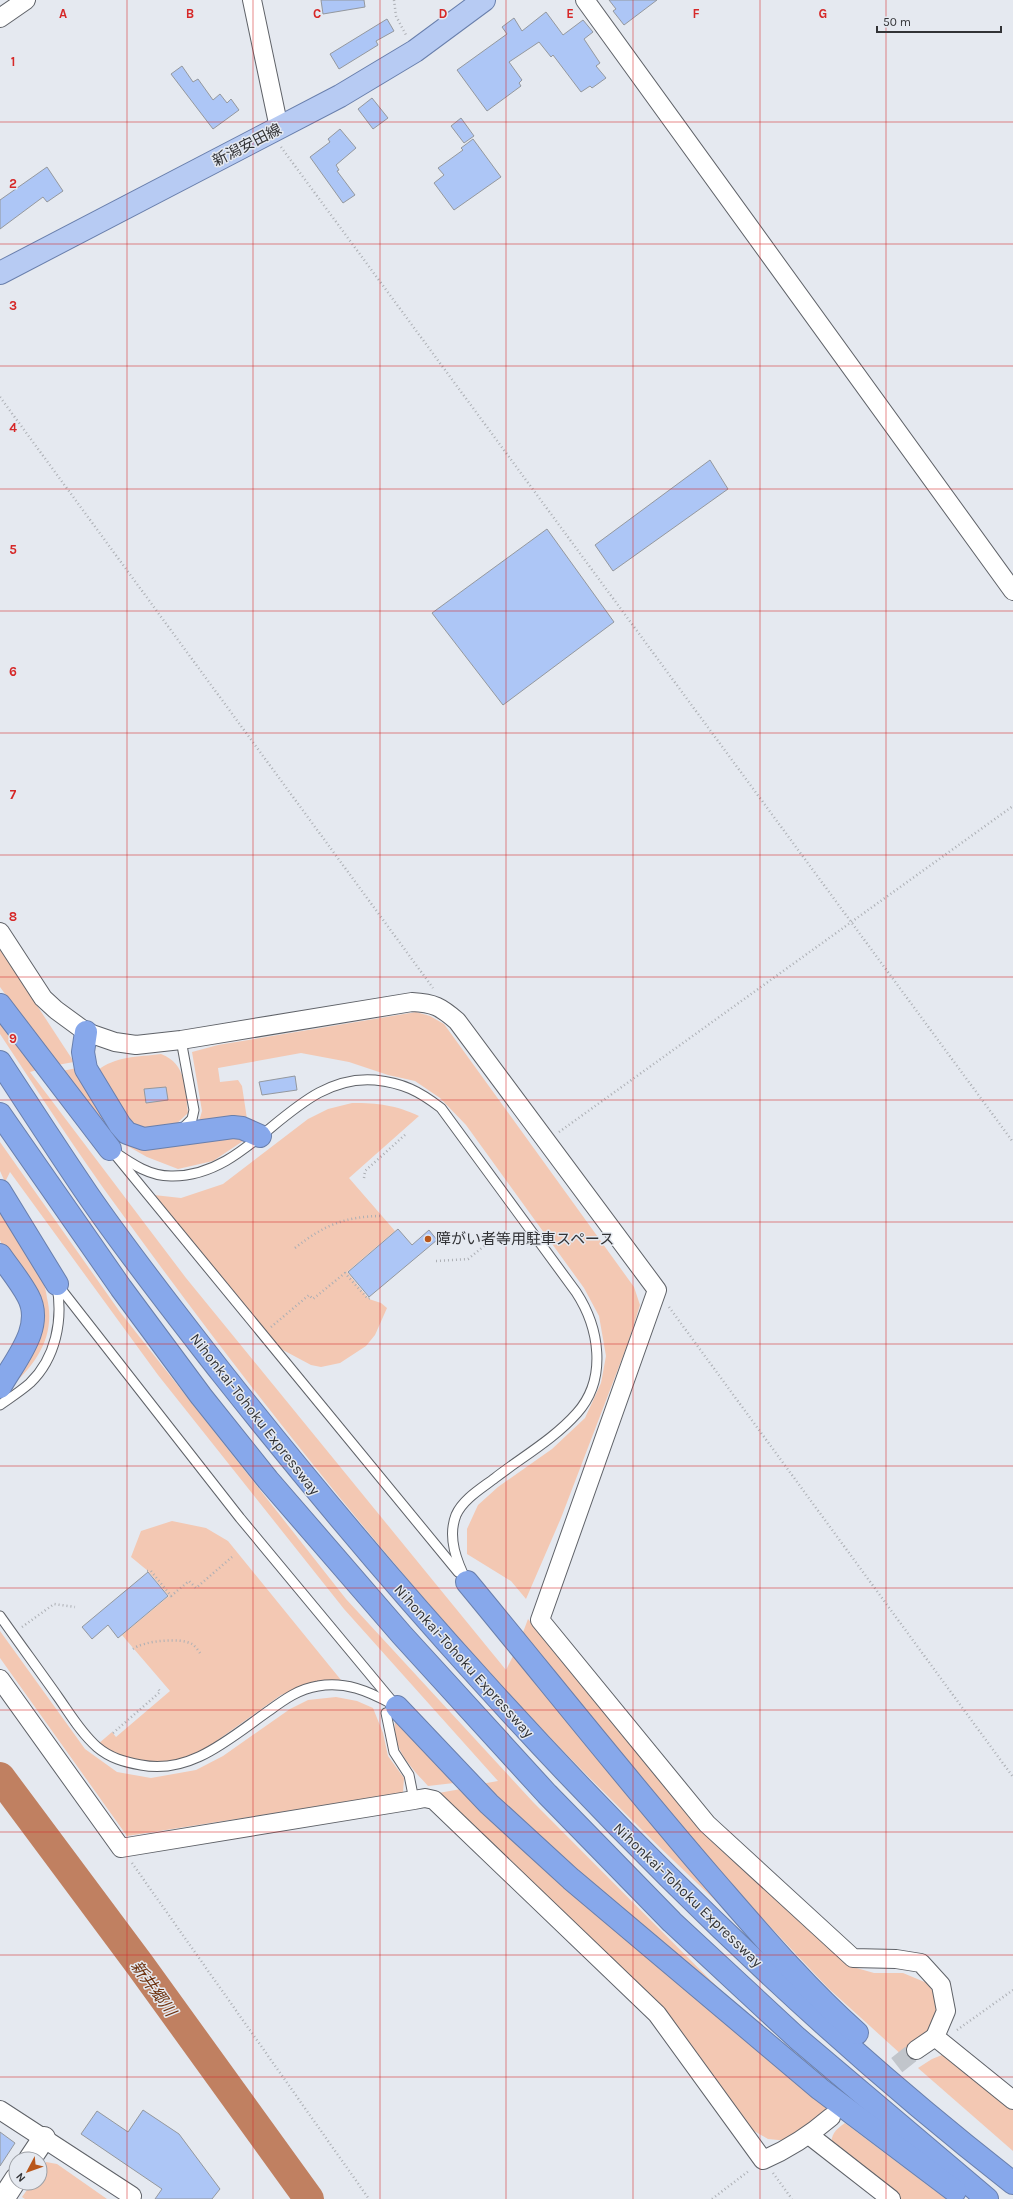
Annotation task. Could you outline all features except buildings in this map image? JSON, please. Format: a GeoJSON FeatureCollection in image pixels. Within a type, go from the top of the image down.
{"type":"FeatureCollection","features":[{"type":"Feature","properties":{"kind":"highway"},"geometry":{"type":"LineString","coordinates":[[0,1005],[110,1149]]}},
{"type":"Feature","properties":{"kind":"highway"},"geometry":{"type":"LineString","coordinates":[[86,1032],[83,1052],[86,1069],[120,1125],[127,1132],[144,1139],[233,1127],[242,1128],[260,1136]]}},
{"type":"Feature","properties":{"kind":"highway","name":"Nihonkai-Tohoku Expressway"},"geometry":{"type":"LineString","coordinates":[[0,1062],[89,1196],[166,1302],[327,1505],[418,1612],[585,1794],[671,1880],[809,2010],[936,2120],[1013,2183]]}},
{"type":"Feature","properties":{"kind":"highway","name":"Nihonkai-Tohoku Expressway"},"geometry":{"type":"LineString","coordinates":[[0,1114],[121,1288],[201,1396],[268,1480],[402,1635],[547,1794],[672,1922],[797,2038],[987,2199]]}},
{"type":"Feature","properties":{"kind":"highway"},"geometry":{"type":"LineString","coordinates":[[0,1191],[57,1284]]}},
{"type":"Feature","properties":{"kind":"highway"},"geometry":{"type":"LineString","coordinates":[[0,1255],[28,1295],[34,1316],[29,1335],[0,1387]]}},
{"type":"Feature","properties":{"kind":"highway"},"geometry":{"type":"LineString","coordinates":[[467,1582],[678,1838],[805,1982],[854,2029],[939,2104],[1013,2165]]}},
{"type":"Feature","properties":{"kind":"highway"},"geometry":{"type":"LineString","coordinates":[[391,1710],[489,1804],[571,1879],[820,2089],[966,2199]]}},
{"type":"Feature","properties":{"kind":"main road","name":"新潟安田線"},"geometry":{"type":"LineString","coordinates":[[0,273],[340,96],[415,51],[484,0]]}},
{"type":"Feature","properties":{"kind":"street"},"geometry":{"type":"LineString","coordinates":[[0,18],[26,0]]}},
{"type":"Feature","properties":{"kind":"street"},"geometry":{"type":"LineString","coordinates":[[252,0],[275,130]]}},
{"type":"Feature","properties":{"kind":"street"},"geometry":{"type":"LineString","coordinates":[[585,0],[1013,591]]}},
{"type":"Feature","properties":{"kind":"street"},"geometry":{"type":"LineString","coordinates":[[0,932],[43,998],[72,1023],[86,1032],[115,1042],[136,1044],[181,1040],[412,1002],[427,1003],[442,1008],[457,1021],[548,1141],[657,1290],[540,1620],[707,1824],[853,1958],[896,1959],[921,1963],[941,1985],[946,2011],[935,2038],[916,2050]]}},
{"type":"Feature","properties":{"kind":"street"},"geometry":{"type":"LineString","coordinates":[[0,1679],[121,1848],[425,1798],[434,1800],[656,2014],[763,2160],[780,2153],[809,2135],[831,2117]]}},
{"type":"Feature","properties":{"kind":"street"},"geometry":{"type":"LineString","coordinates":[[935,2038],[1013,2100]]}},
{"type":"Feature","properties":{"kind":"street"},"geometry":{"type":"LineString","coordinates":[[0,2110],[132,2196]]}},
{"type":"Feature","properties":{"kind":"street"},"geometry":{"type":"LineString","coordinates":[[809,2135],[891,2199]]}},
{"type":"Feature","properties":{"kind":"street"},"geometry":{"type":"LineString","coordinates":[[35,2151],[44,2138]]}},
{"type":"Feature","properties":{"kind":"lane"},"geometry":{"type":"LineString","coordinates":[[168,1136],[188,1125],[192,1119],[194,1110],[181,1040]]}},
{"type":"Feature","properties":{"kind":"lane"},"geometry":{"type":"LineString","coordinates":[[110,1149],[135,1166],[153,1173],[172,1176],[185,1176],[208,1171],[225,1162],[313,1096],[330,1087],[350,1080],[369,1080],[408,1086],[441,1108],[586,1307],[593,1324],[596,1343],[596,1364],[586,1398],[577,1413],[563,1426],[463,1504],[456,1515],[453,1530],[453,1546],[458,1563],[467,1582]]}},
{"type":"Feature","properties":{"kind":"lane"},"geometry":{"type":"LineString","coordinates":[[110,1149],[467,1582]]}},
{"type":"Feature","properties":{"kind":"lane"},"geometry":{"type":"LineString","coordinates":[[0,1405],[29,1384],[41,1371],[49,1356],[56,1338],[60,1318],[57,1284]]}},
{"type":"Feature","properties":{"kind":"lane"},"geometry":{"type":"LineString","coordinates":[[57,1284],[86,1324],[391,1710],[394,1752],[408,1776],[414,1800]]}},
{"type":"Feature","properties":{"kind":"lane"},"geometry":{"type":"LineString","coordinates":[[0,1616],[84,1734],[112,1757],[129,1763],[149,1767],[166,1767],[186,1763],[202,1756],[300,1690],[318,1686],[344,1685],[368,1691],[391,1710]]}},
{"type":"Feature","properties":{"kind":"path"},"geometry":{"type":"LineString","coordinates":[[394,0],[396,16],[415,51]]}},
{"type":"Feature","properties":{"kind":"path"},"geometry":{"type":"LineString","coordinates":[[275,130],[1013,1142]]}},
{"type":"Feature","properties":{"kind":"path"},"geometry":{"type":"LineString","coordinates":[[0,398],[434,988]]}},
{"type":"Feature","properties":{"kind":"path"},"geometry":{"type":"LineString","coordinates":[[548,1141],[851,921],[1013,806]]}},
{"type":"Feature","properties":{"kind":"path"},"geometry":{"type":"LineString","coordinates":[[364,1178],[365,1171],[407,1133]]}},
{"type":"Feature","properties":{"kind":"path"},"geometry":{"type":"LineString","coordinates":[[295,1248],[314,1233],[341,1221],[352,1218],[383,1216]]}},
{"type":"Feature","properties":{"kind":"path"},"geometry":{"type":"LineString","coordinates":[[436,1261],[468,1259],[494,1238]]}},
{"type":"Feature","properties":{"kind":"path"},"geometry":{"type":"LineString","coordinates":[[267,1330],[308,1295],[313,1300],[345,1273],[368,1299],[370,1298]]}},
{"type":"Feature","properties":{"kind":"path"},"geometry":{"type":"LineString","coordinates":[[657,1290],[1013,1777]]}},
{"type":"Feature","properties":{"kind":"path"},"geometry":{"type":"LineString","coordinates":[[147,1571],[151,1571],[171,1596],[189,1581],[196,1588],[232,1557]]}},
{"type":"Feature","properties":{"kind":"path"},"geometry":{"type":"LineString","coordinates":[[22,1628],[54,1604],[75,1607]]}},
{"type":"Feature","properties":{"kind":"path"},"geometry":{"type":"LineString","coordinates":[[133,1649],[137,1646],[154,1642],[180,1640],[192,1644],[200,1653]]}},
{"type":"Feature","properties":{"kind":"path"},"geometry":{"type":"LineString","coordinates":[[113,1733],[160,1692],[158,1688]]}},
{"type":"Feature","properties":{"kind":"path"},"geometry":{"type":"LineString","coordinates":[[121,1848],[369,2199]]}},
{"type":"Feature","properties":{"kind":"path"},"geometry":{"type":"LineString","coordinates":[[935,2038],[961,2028],[1013,1990]]}},
{"type":"Feature","properties":{"kind":"path"},"geometry":{"type":"LineString","coordinates":[[712,2199],[763,2160],[792,2199]]}},
{"type":"Feature","properties":{"kind":"shaded area"},"geometry":{"type":"Polygon","coordinates":[[[0,949],[74,1062],[57,1065],[0,987],[0,949]]]}},
{"type":"Feature","properties":{"kind":"shaded area"},"geometry":{"type":"Polygon","coordinates":[[[416,1012],[430,1016],[444,1024],[634,1287],[640,1305],[628,1343],[561,1518],[526,1599],[511,1581],[467,1554],[467,1529],[478,1505],[498,1487],[552,1449],[585,1418],[601,1383],[606,1356],[599,1316],[584,1288],[466,1125],[440,1098],[415,1081],[388,1075],[349,1062],[301,1053],[218,1068],[220,1082],[238,1080],[242,1086],[247,1119],[198,1125],[202,1111],[192,1052],[218,1045],[416,1012]]]}},
{"type":"Feature","properties":{"kind":"shaded area"},"geometry":{"type":"Polygon","coordinates":[[[0,1018],[37,1070],[30,1072],[186,1278],[506,1670],[514,1654],[734,1918],[626,1814],[521,1707],[410,1582],[324,1478],[241,1373],[104,1189],[0,1034],[0,1018]]]}},
{"type":"Feature","properties":{"kind":"shaded area"},"geometry":{"type":"Polygon","coordinates":[[[161,1054],[170,1058],[180,1071],[185,1086],[188,1113],[173,1127],[138,1128],[126,1119],[97,1071],[111,1062],[161,1054]]]}},
{"type":"Feature","properties":{"kind":"shaded area"},"geometry":{"type":"Polygon","coordinates":[[[77,1068],[118,1135],[241,1136],[243,1141],[213,1161],[178,1169],[147,1157],[124,1144],[109,1131],[62,1071],[77,1068]]]}},
{"type":"Feature","properties":{"kind":"shaded area"},"geometry":{"type":"Polygon","coordinates":[[[352,1103],[387,1105],[419,1116],[349,1178],[395,1231],[347,1272],[369,1299],[381,1303],[387,1308],[375,1335],[366,1346],[340,1363],[321,1367],[311,1365],[281,1349],[154,1195],[181,1198],[223,1184],[308,1119],[328,1109],[352,1103]]]}},
{"type":"Feature","properties":{"kind":"shaded area"},"geometry":{"type":"Polygon","coordinates":[[[0,1142],[120,1312],[346,1599],[533,1802],[751,2021],[610,1902],[481,1784],[498,1781],[344,1609],[158,1375],[10,1172],[5,1182],[0,1171],[0,1142]]]}},
{"type":"Feature","properties":{"kind":"shaded area"},"geometry":{"type":"Polygon","coordinates":[[[0,1212],[43,1282],[49,1312],[49,1324],[42,1348],[28,1369],[9,1388],[39,1334],[0,1240],[0,1212]]]}},
{"type":"Feature","properties":{"kind":"shaded area"},"geometry":{"type":"Polygon","coordinates":[[[172,1521],[206,1528],[228,1541],[341,1680],[297,1689],[281,1695],[201,1752],[166,1763],[148,1763],[113,1754],[98,1744],[112,1732],[116,1737],[170,1691],[122,1635],[169,1596],[148,1571],[131,1557],[141,1531],[172,1521]]]}},
{"type":"Feature","properties":{"kind":"shaded area"},"geometry":{"type":"Polygon","coordinates":[[[528,1619],[580,1681],[796,1918],[853,1967],[874,1973],[903,1973],[927,1983],[940,2002],[934,2033],[903,2056],[828,1988],[744,1899],[650,1794],[522,1635],[528,1619]]]}},
{"type":"Feature","properties":{"kind":"shaded area"},"geometry":{"type":"Polygon","coordinates":[[[0,1631],[85,1749],[117,1772],[151,1778],[196,1770],[223,1756],[290,1709],[308,1700],[336,1697],[357,1701],[373,1708],[383,1733],[388,1756],[404,1778],[403,1793],[127,1836],[0,1658],[0,1631]]]}},
{"type":"Feature","properties":{"kind":"shaded area"},"geometry":{"type":"Polygon","coordinates":[[[395,1722],[454,1783],[428,1786],[409,1765],[399,1749],[396,1740],[395,1722]]]}},
{"type":"Feature","properties":{"kind":"shaded area"},"geometry":{"type":"Polygon","coordinates":[[[461,1789],[551,1873],[644,1955],[834,2112],[789,2141],[768,2139],[749,2128],[715,2084],[433,1794],[461,1789]]]}},
{"type":"Feature","properties":{"kind":"shaded area"},"geometry":{"type":"Polygon","coordinates":[[[942,2055],[952,2058],[1013,2108],[1013,2151],[918,2068],[932,2059],[942,2055]]]}},
{"type":"Feature","properties":{"kind":"shaded area"},"geometry":{"type":"Polygon","coordinates":[[[845,2123],[946,2199],[894,2199],[831,2147],[834,2133],[845,2123]]]}},
{"type":"Feature","properties":{"kind":"shaded area"},"geometry":{"type":"Polygon","coordinates":[[[48,2162],[57,2164],[107,2199],[25,2199],[22,2197],[26,2191],[48,2191],[48,2162]]]}},
{"type":"Feature","properties":{"kind":"waterway","name":"新井郷川"},"geometry":{"type":"LineString","coordinates":[[0,1777],[140,1965],[309,2199]]}},
{"type":"Feature","properties":{"kind":"tunnel"},"geometry":{"type":"LineString","coordinates":[[833,2115],[916,2050]]}},
{"type":"Feature","properties":{"kind":"place","name":"障がい者等用駐車スペース"},"geometry":{"type":"Point","coordinates":[428,1239]}}]}
